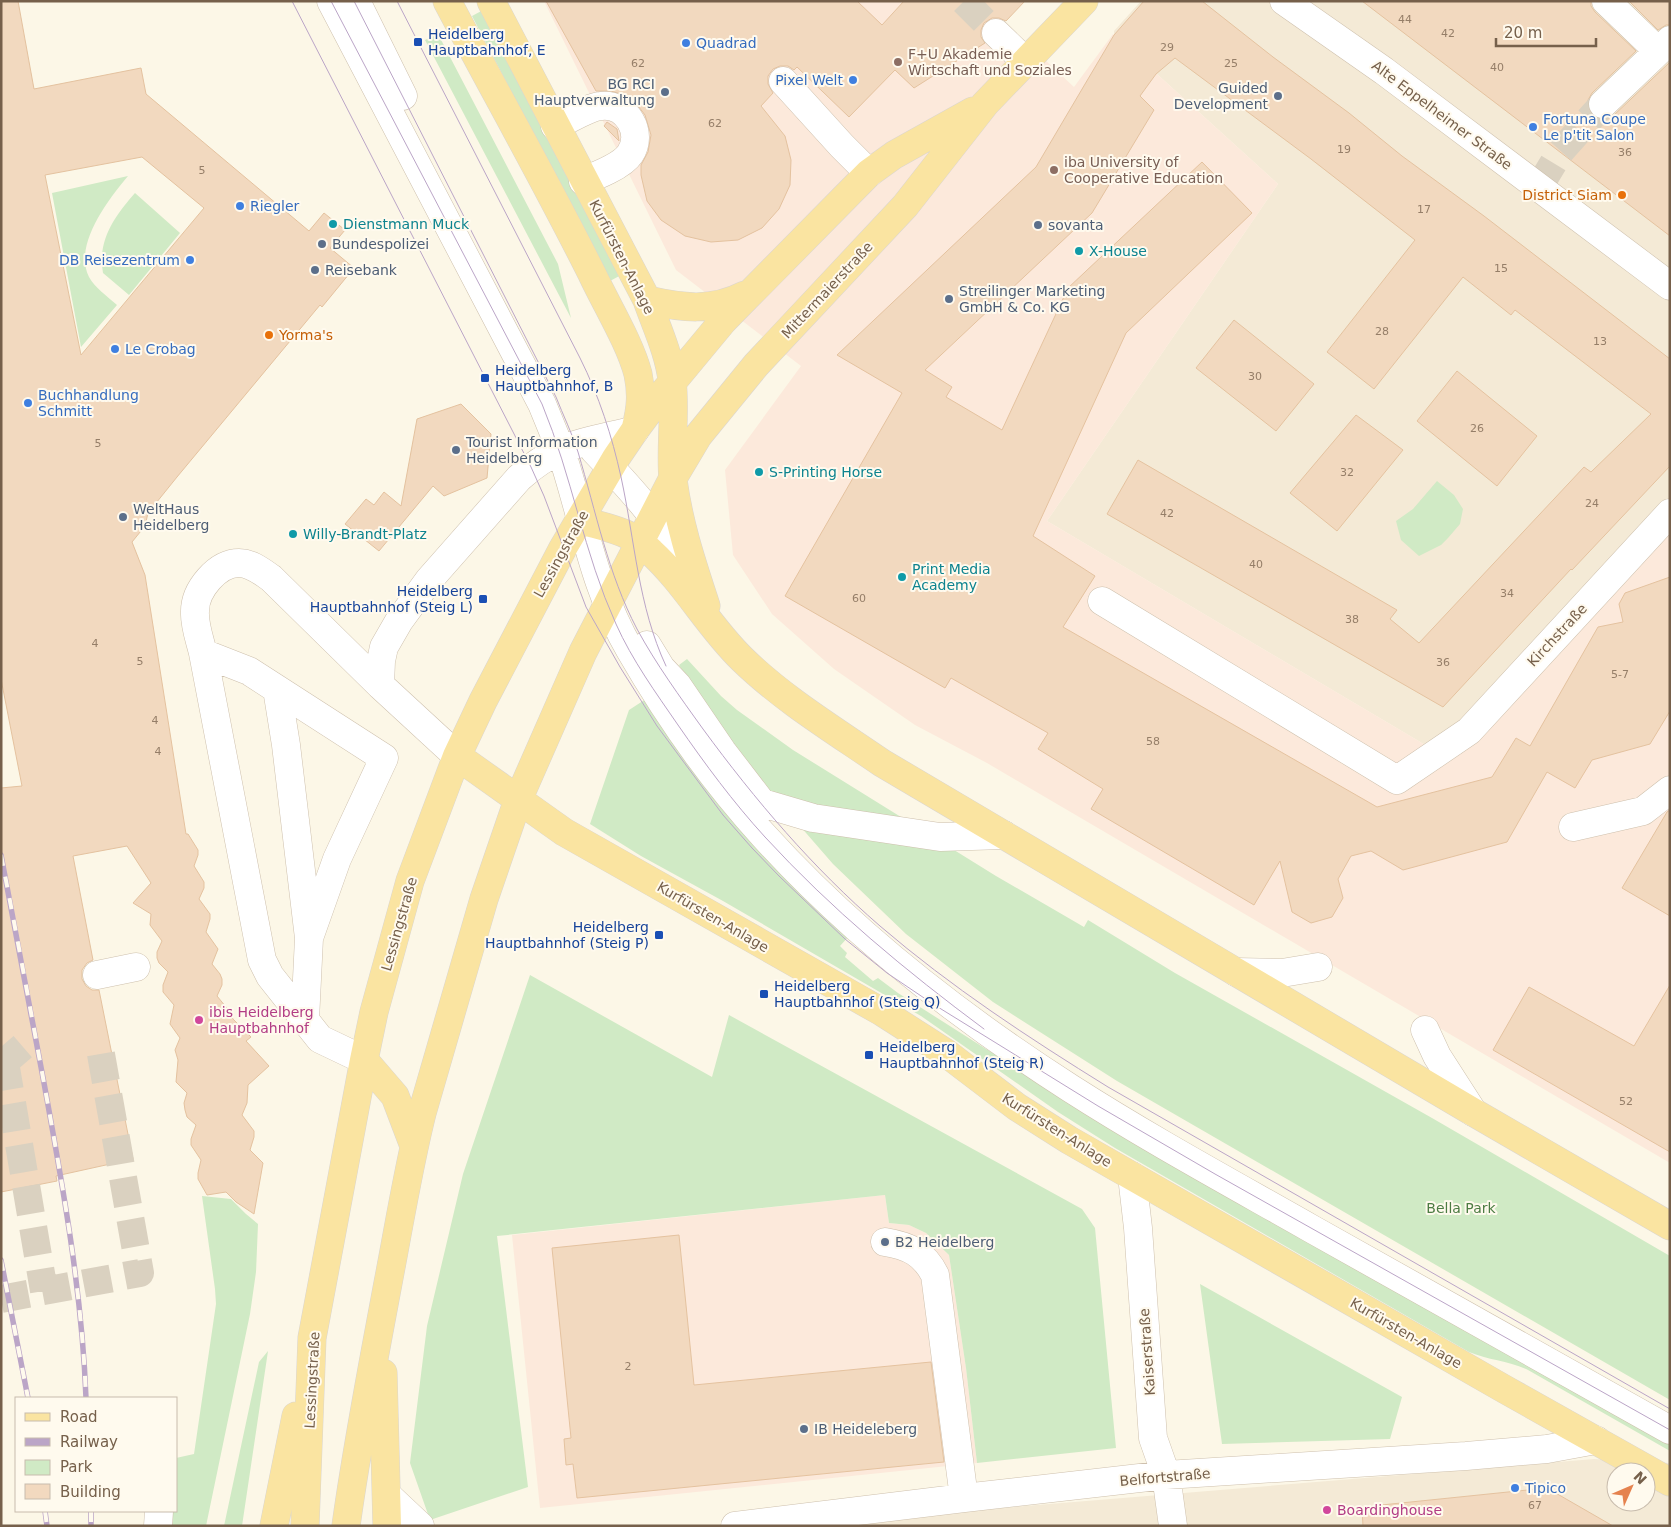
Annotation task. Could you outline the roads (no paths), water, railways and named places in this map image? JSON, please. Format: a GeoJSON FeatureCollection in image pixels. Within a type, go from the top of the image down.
{"type":"FeatureCollection","features":[{"type":"Feature","properties":{"kind":"main road"},"geometry":{"type":"LineString","coordinates":[[447,1],[584,258],[628,348],[638,373],[642,395],[640,413],[635,430]]}},
{"type":"Feature","properties":{"kind":"main road","name":"Kurfürsten-Anlage"},"geometry":{"type":"LineString","coordinates":[[491,1],[646,300],[669,364],[672,381],[673,478],[682,532],[713,626]]}},
{"type":"Feature","properties":{"kind":"main road","name":"Mittermaierstraße"},"geometry":{"type":"LineString","coordinates":[[673,478],[698,436],[728,397],[905,206],[985,104],[1084,1]]}},
{"type":"Feature","properties":{"kind":"main road","name":"Mittermaierstraße"},"geometry":{"type":"LineString","coordinates":[[672,381],[722,321],[869,173],[894,155],[985,104]]}},
{"type":"Feature","properties":{"kind":"main road"},"geometry":{"type":"LineString","coordinates":[[646,300],[670,306],[717,306],[729,303],[753,290]]}},
{"type":"Feature","properties":{"kind":"main road","name":"Lessingstraße"},"geometry":{"type":"LineString","coordinates":[[305,1526],[312,1338],[374,1012],[410,881],[457,756],[483,701],[590,515],[611,467],[635,430],[672,381]]}},
{"type":"Feature","properties":{"kind":"main road"},"geometry":{"type":"LineString","coordinates":[[346,1526],[355,1461],[414,1146],[484,899],[518,800],[575,668],[673,478]]}},
{"type":"Feature","properties":{"kind":"main road"},"geometry":{"type":"LineString","coordinates":[[590,515],[641,542],[667,566],[741,659],[816,718],[882,763],[1473,1112],[1670,1226]]}},
{"type":"Feature","properties":{"kind":"main road","name":"Kurfürsten-Anlage"},"geometry":{"type":"LineString","coordinates":[[457,756],[564,832],[882,1012],[946,1053],[1025,1112],[1069,1140],[1670,1482]]}},
{"type":"Feature","properties":{"kind":"main road"},"geometry":{"type":"LineString","coordinates":[[364,1060],[395,1096],[414,1146]]}},
{"type":"Feature","properties":{"kind":"main road"},"geometry":{"type":"LineString","coordinates":[[382,1317],[387,1526]]}},
{"type":"Feature","properties":{"kind":"main road"},"geometry":{"type":"LineString","coordinates":[[274,1526],[312,1338]]}},
{"type":"Feature","properties":{"kind":"street"},"geometry":{"type":"LineString","coordinates":[[331,1],[542,404],[573,445],[611,467],[654,518],[674,550],[713,626]]}},
{"type":"Feature","properties":{"kind":"street"},"geometry":{"type":"LineString","coordinates":[[356,1],[556,396],[573,445],[609,602],[628,648],[706,764],[747,817],[784,858],[897,962],[940,996],[1026,1059],[1106,1111],[1670,1430]]}},
{"type":"Feature","properties":{"kind":"street","name":"Alte Eppelheimer Straße"},"geometry":{"type":"LineString","coordinates":[[1284,1],[1384,71],[1670,286]]}},
{"type":"Feature","properties":{"kind":"street"},"geometry":{"type":"LineString","coordinates":[[1603,104],[1664,46],[1606,1]]}},
{"type":"Feature","properties":{"kind":"street"},"geometry":{"type":"LineString","coordinates":[[996,33],[1026,62]]}},
{"type":"Feature","properties":{"kind":"street"},"geometry":{"type":"LineString","coordinates":[[783,81],[869,173]]}},
{"type":"Feature","properties":{"kind":"street"},"geometry":{"type":"LineString","coordinates":[[555,126],[602,106],[620,110],[630,119],[635,137],[630,155],[625,160],[583,181]]}},
{"type":"Feature","properties":{"kind":"street"},"geometry":{"type":"LineString","coordinates":[[380,685],[381,661],[384,647],[399,621],[429,580],[519,478],[531,467],[573,445],[635,430]]}},
{"type":"Feature","properties":{"kind":"street","name":"Kirchstraße"},"geometry":{"type":"LineString","coordinates":[[1102,601],[1397,780],[1468,731],[1670,513]]}},
{"type":"Feature","properties":{"kind":"street"},"geometry":{"type":"LineString","coordinates":[[364,1060],[320,1040],[270,976],[262,960],[203,653],[196,627],[195,610],[198,598],[212,576],[226,567],[240,563],[257,569],[270,578],[380,685],[457,756]]}},
{"type":"Feature","properties":{"kind":"street"},"geometry":{"type":"LineString","coordinates":[[609,602],[637,629],[662,668],[762,803],[813,818],[940,838],[1004,835]]}},
{"type":"Feature","properties":{"kind":"street"},"geometry":{"type":"LineString","coordinates":[[203,653],[249,671],[384,758],[337,859],[309,938]]}},
{"type":"Feature","properties":{"kind":"street"},"geometry":{"type":"LineString","coordinates":[[277,688],[286,745],[309,938],[305,1020]]}},
{"type":"Feature","properties":{"kind":"street"},"geometry":{"type":"LineString","coordinates":[[1574,827],[1643,810],[1670,790]]}},
{"type":"Feature","properties":{"kind":"street"},"geometry":{"type":"LineString","coordinates":[[97,975],[136,967]]}},
{"type":"Feature","properties":{"kind":"street"},"geometry":{"type":"LineString","coordinates":[[1236,972],[1282,973],[1318,967]]}},
{"type":"Feature","properties":{"kind":"street"},"geometry":{"type":"LineString","coordinates":[[1425,1030],[1437,1056],[1473,1112]]}},
{"type":"Feature","properties":{"kind":"street","name":"Kaiserstraße"},"geometry":{"type":"LineString","coordinates":[[1132,1176],[1138,1228],[1153,1438],[1166,1475],[1173,1526]]}},
{"type":"Feature","properties":{"kind":"street"},"geometry":{"type":"LineString","coordinates":[[885,1242],[901,1245],[914,1251],[931,1267],[936,1275],[964,1498]]}},
{"type":"Feature","properties":{"kind":"street","name":"Belfortstraße"},"geometry":{"type":"LineString","coordinates":[[735,1526],[1166,1475],[1466,1456],[1547,1449],[1596,1440]]}},
{"type":"Feature","properties":{"kind":"street"},"geometry":{"type":"LineString","coordinates":[[387,1495],[420,1526]]}},
{"type":"Feature","properties":{"kind":"street"},"geometry":{"type":"LineString","coordinates":[[158,1526],[159,1512]]}},
{"type":"Feature","properties":{"kind":"tunnel"},"geometry":{"type":"LineString","coordinates":[[964,1],[996,33]]}},
{"type":"Feature","properties":{"kind":"tunnel"},"geometry":{"type":"LineString","coordinates":[[1539,187],[1560,152],[1603,104]]}},
{"type":"Feature","properties":{"kind":"tunnel"},"geometry":{"type":"LineString","coordinates":[[1,1060],[5,1062],[28,1042]]}},
{"type":"Feature","properties":{"kind":"tunnel"},"geometry":{"type":"LineString","coordinates":[[1,1299],[140,1273],[99,1043]]}},
{"type":"Feature","properties":{"kind":"tunnel"},"geometry":{"type":"LineString","coordinates":[[5,1062],[44,1291]]}},
{"type":"Feature","properties":{"kind":"tram line"},"geometry":{"type":"LineString","coordinates":[[292,1],[531,467],[586,607],[620,667],[657,726],[723,815],[779,876],[845,939],[887,973],[933,1004],[1098,1106],[1215,1174],[1670,1430]]}},
{"type":"Feature","properties":{"kind":"tram line"},"geometry":{"type":"LineString","coordinates":[[331,1],[542,404],[562,459],[586,543],[605,597],[622,637],[645,676],[688,740],[720,783],[753,824],[790,864],[898,962],[984,1029]]}},
{"type":"Feature","properties":{"kind":"tram line"},"geometry":{"type":"LineString","coordinates":[[354,1],[556,397],[578,452],[610,565],[637,629],[668,680],[703,729],[743,782],[808,857],[855,904],[934,970],[1049,1050],[1108,1087],[1670,1409]]}},
{"type":"Feature","properties":{"kind":"tram line"},"geometry":{"type":"LineString","coordinates":[[397,1],[580,358],[593,387],[609,431],[617,462],[649,620],[666,666]]}},
{"type":"Feature","properties":{"kind":"railway"},"geometry":{"type":"LineString","coordinates":[[1,855],[65,1200],[76,1279],[86,1397]]}},
{"type":"Feature","properties":{"kind":"railway"},"geometry":{"type":"LineString","coordinates":[[1,1260],[28,1397]]}},
{"type":"Feature","properties":{"kind":"railway"},"geometry":{"type":"LineString","coordinates":[[45,1512],[47,1526]]}},
{"type":"Feature","properties":{"kind":"railway"},"geometry":{"type":"LineString","coordinates":[[91,1512],[91,1526]]}},
{"type":"Feature","properties":{"kind":"place","name":"Heidelberg Hauptbahnhof, E"},"geometry":{"type":"Point","coordinates":[418,42]}},
{"type":"Feature","properties":{"kind":"place","name":"Quadrad"},"geometry":{"type":"Point","coordinates":[686,43]}},
{"type":"Feature","properties":{"kind":"place","name":"F+U Akademie Wirtschaft und Soziales"},"geometry":{"type":"Point","coordinates":[898,62]}},
{"type":"Feature","properties":{"kind":"place","name":"Pixel Welt"},"geometry":{"type":"Point","coordinates":[853,80]}},
{"type":"Feature","properties":{"kind":"place","name":"BG RCI Hauptverwaltung"},"geometry":{"type":"Point","coordinates":[665,92]}},
{"type":"Feature","properties":{"kind":"place","name":"Guided Development"},"geometry":{"type":"Point","coordinates":[1278,96]}},
{"type":"Feature","properties":{"kind":"place","name":"Fortuna Coupe Le p'tit Salon"},"geometry":{"type":"Point","coordinates":[1533,127]}},
{"type":"Feature","properties":{"kind":"place","name":"iba University of Cooperative Education"},"geometry":{"type":"Point","coordinates":[1054,170]}},
{"type":"Feature","properties":{"kind":"place","name":"District Siam"},"geometry":{"type":"Point","coordinates":[1622,195]}},
{"type":"Feature","properties":{"kind":"place","name":"Riegler"},"geometry":{"type":"Point","coordinates":[240,206]}},
{"type":"Feature","properties":{"kind":"place","name":"Dienstmann Muck"},"geometry":{"type":"Point","coordinates":[333,224]}},
{"type":"Feature","properties":{"kind":"place","name":"sovanta"},"geometry":{"type":"Point","coordinates":[1038,225]}},
{"type":"Feature","properties":{"kind":"place","name":"Bundespolizei"},"geometry":{"type":"Point","coordinates":[322,244]}},
{"type":"Feature","properties":{"kind":"place","name":"X-House"},"geometry":{"type":"Point","coordinates":[1079,251]}},
{"type":"Feature","properties":{"kind":"place","name":"DB Reisezentrum"},"geometry":{"type":"Point","coordinates":[190,260]}},
{"type":"Feature","properties":{"kind":"place","name":"Reisebank"},"geometry":{"type":"Point","coordinates":[315,270]}},
{"type":"Feature","properties":{"kind":"place","name":"Streilinger Marketing GmbH & Co. KG"},"geometry":{"type":"Point","coordinates":[949,299]}},
{"type":"Feature","properties":{"kind":"place","name":"Yorma's"},"geometry":{"type":"Point","coordinates":[269,335]}},
{"type":"Feature","properties":{"kind":"place","name":"Le Crobag"},"geometry":{"type":"Point","coordinates":[115,349]}},
{"type":"Feature","properties":{"kind":"place","name":"Heidelberg Hauptbahnhof, B"},"geometry":{"type":"Point","coordinates":[485,378]}},
{"type":"Feature","properties":{"kind":"place","name":"Buchhandlung Schmitt"},"geometry":{"type":"Point","coordinates":[28,403]}},
{"type":"Feature","properties":{"kind":"place","name":"Tourist Information Heidelberg"},"geometry":{"type":"Point","coordinates":[456,450]}},
{"type":"Feature","properties":{"kind":"place","name":"S-Printing Horse"},"geometry":{"type":"Point","coordinates":[759,472]}},
{"type":"Feature","properties":{"kind":"place","name":"WeltHaus Heidelberg"},"geometry":{"type":"Point","coordinates":[123,517]}},
{"type":"Feature","properties":{"kind":"place","name":"Willy-Brandt-Platz"},"geometry":{"type":"Point","coordinates":[293,534]}},
{"type":"Feature","properties":{"kind":"place","name":"Print Media Academy"},"geometry":{"type":"Point","coordinates":[902,577]}},
{"type":"Feature","properties":{"kind":"place","name":"Heidelberg Hauptbahnhof (Steig L)"},"geometry":{"type":"Point","coordinates":[483,599]}},
{"type":"Feature","properties":{"kind":"place","name":"Heidelberg Hauptbahnhof (Steig P)"},"geometry":{"type":"Point","coordinates":[659,935]}},
{"type":"Feature","properties":{"kind":"place","name":"Heidelberg Hauptbahnhof (Steig Q)"},"geometry":{"type":"Point","coordinates":[764,994]}},
{"type":"Feature","properties":{"kind":"place","name":"ibis Heidelberg Hauptbahnhof"},"geometry":{"type":"Point","coordinates":[199,1020]}},
{"type":"Feature","properties":{"kind":"place","name":"Heidelberg Hauptbahnhof (Steig R)"},"geometry":{"type":"Point","coordinates":[869,1055]}},
{"type":"Feature","properties":{"kind":"place","name":"B2 Heidelberg"},"geometry":{"type":"Point","coordinates":[885,1242]}},
{"type":"Feature","properties":{"kind":"place","name":"IB Heideleberg"},"geometry":{"type":"Point","coordinates":[804,1429]}},
{"type":"Feature","properties":{"kind":"place","name":"Tipico"},"geometry":{"type":"Point","coordinates":[1515,1488]}},
{"type":"Feature","properties":{"kind":"place","name":"Boardinghouse"},"geometry":{"type":"Point","coordinates":[1327,1510]}},
{"type":"Feature","properties":{"kind":"park label","name":"Bella Park"},"geometry":{"type":"Point","coordinates":[1461,1208]}}]}
